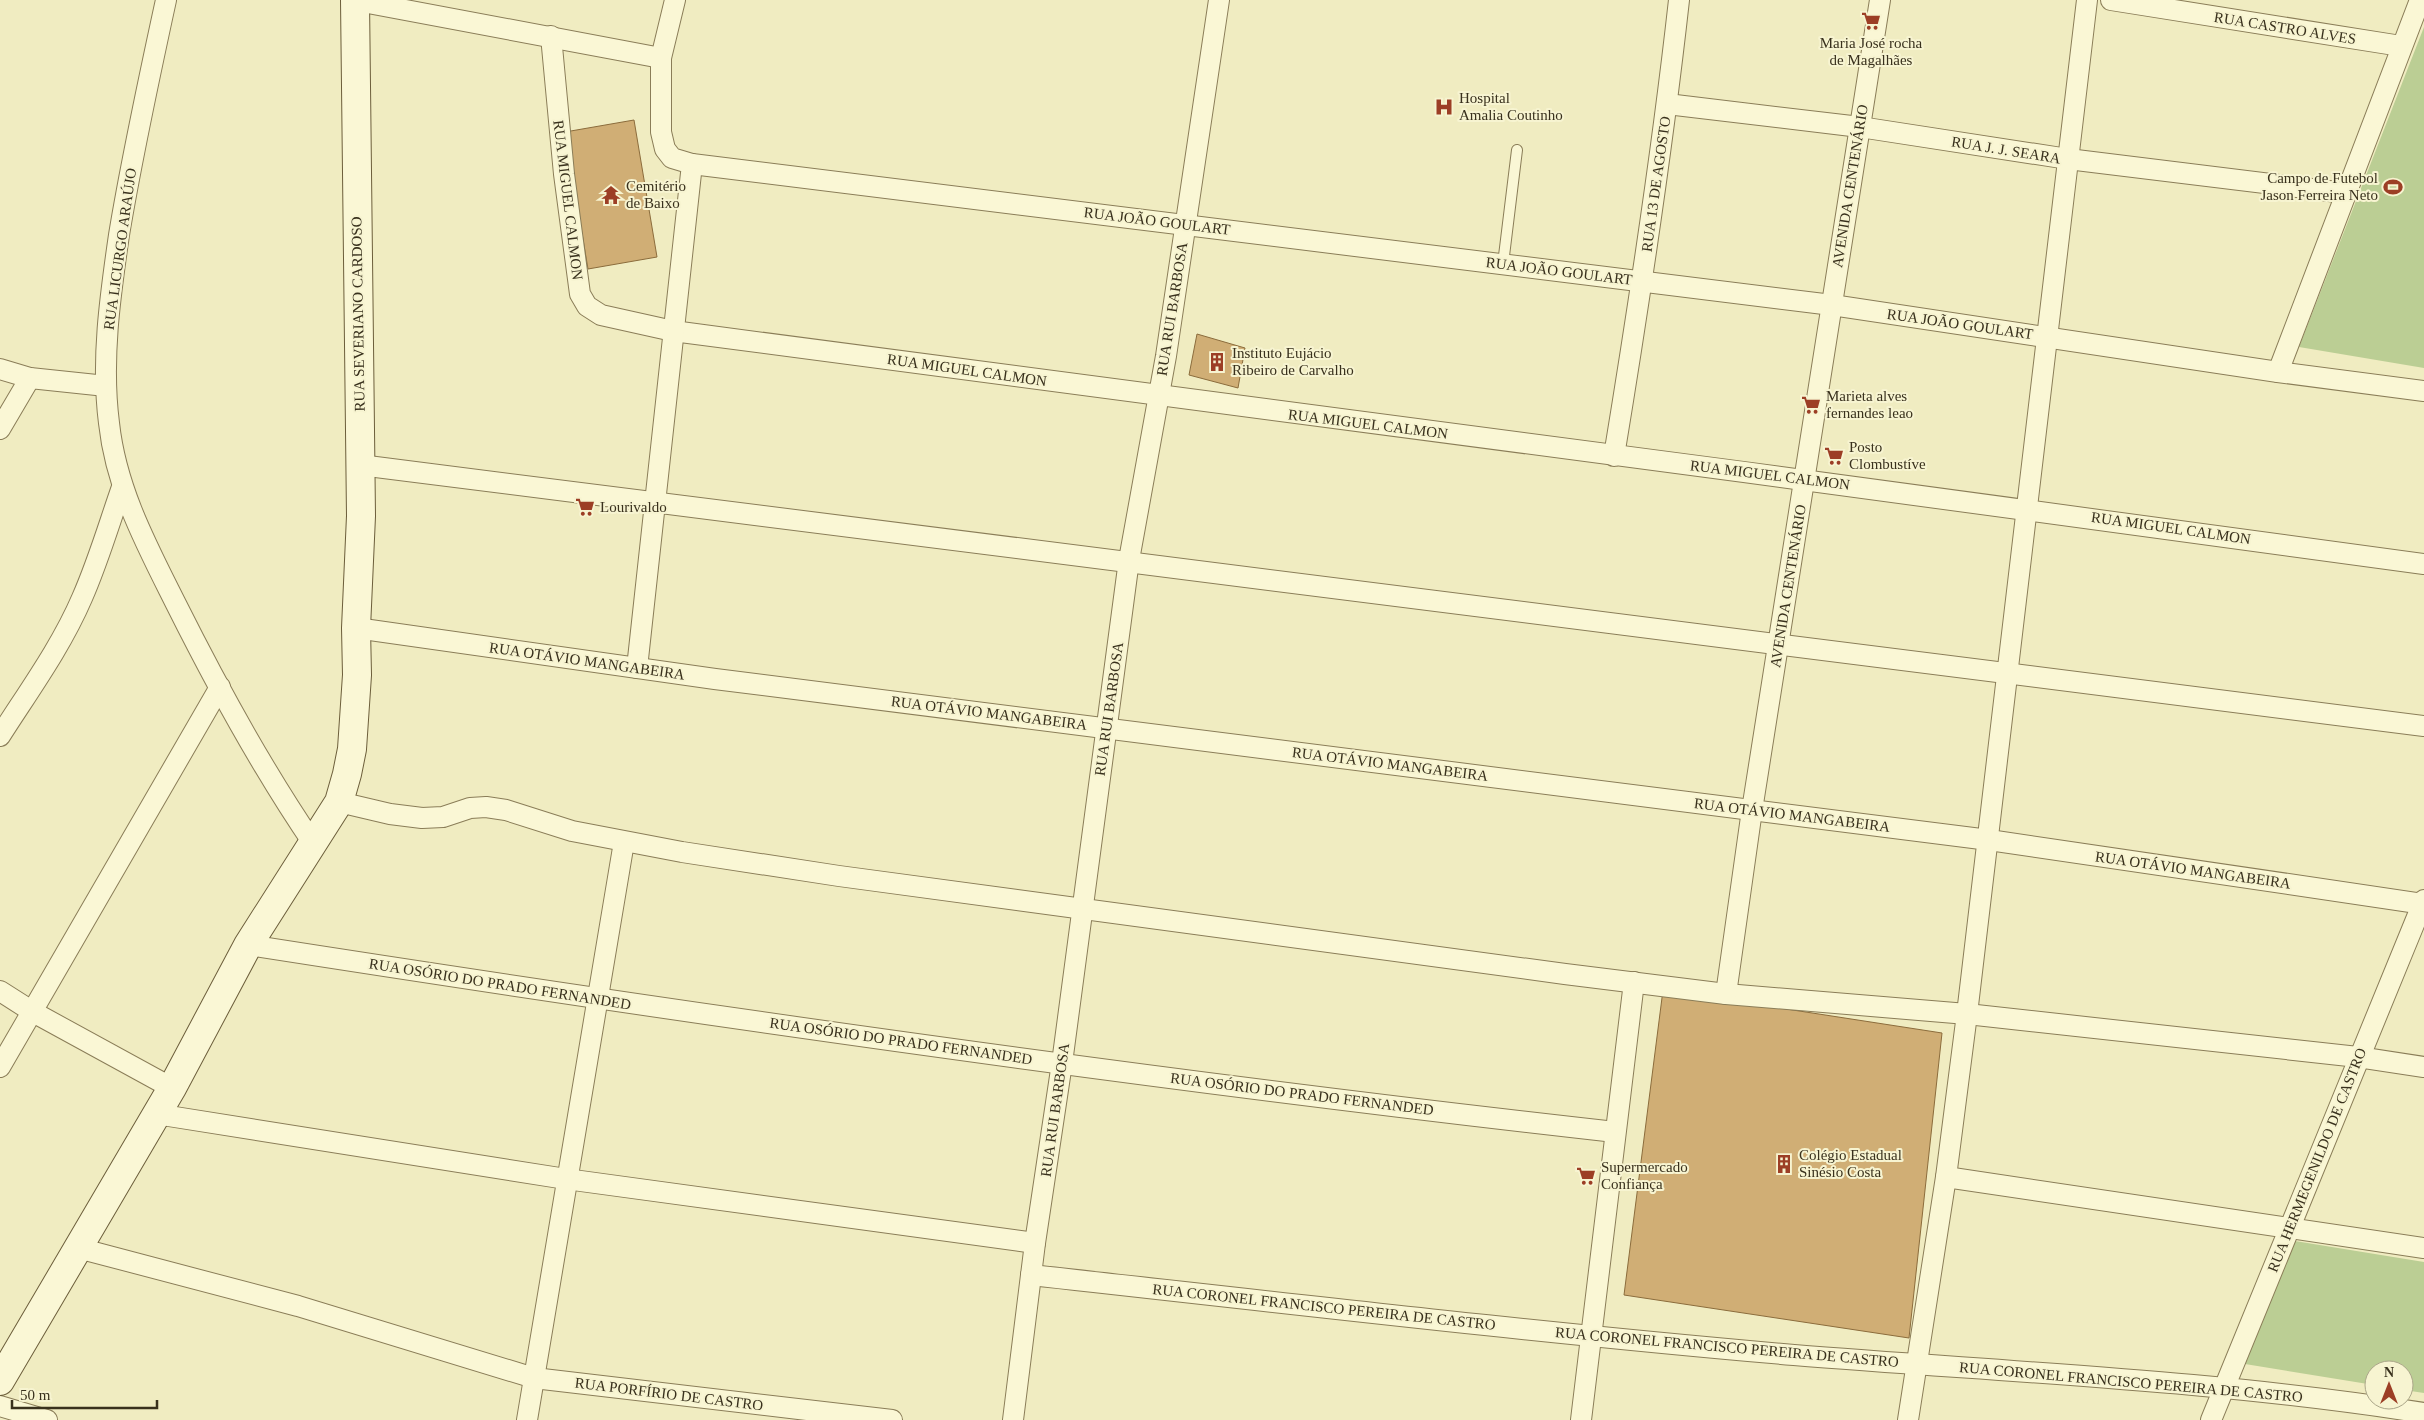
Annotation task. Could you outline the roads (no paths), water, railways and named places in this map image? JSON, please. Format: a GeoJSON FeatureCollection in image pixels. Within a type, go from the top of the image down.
{"type":"FeatureCollection","features":[{"type":"Feature","properties":{"kind":"street","name":"RUA LICURGO ARAÚJO"},"geometry":{"type":"LineString","coordinates":[[166,0],[128,182],[109,306],[106,386],[109,425],[122,486],[144,538],[191,634],[266,772],[313,843]]}},
{"type":"Feature","properties":{"kind":"street"},"geometry":{"type":"LineString","coordinates":[[354,0],[441,8],[551,36],[662,58]]}},
{"type":"Feature","properties":{"kind":"street","name":"RUA SEVERIANO CARDOSO"},"geometry":{"type":"LineString","coordinates":[[0,1381],[172,1088],[248,945],[339,802],[350,758],[355,719],[357,674],[356,628],[361,516],[354,0]]}},
{"type":"Feature","properties":{"kind":"street","name":"RUA JOÃO GOULART"},"geometry":{"type":"LineString","coordinates":[[675,0],[662,58],[661,123],[665,149],[672,158],[692,164],[1832,305],[2278,372],[2424,391]]}},
{"type":"Feature","properties":{"kind":"street","name":"RUA RUI BARBOSA"},"geometry":{"type":"LineString","coordinates":[[1012,1420],[1129,560],[1159,396],[1218,0]]}},
{"type":"Feature","properties":{"kind":"street","name":"RUA 13 DE AGOSTO"},"geometry":{"type":"LineString","coordinates":[[1614,456],[1643,281],[1679,0]]}},
{"type":"Feature","properties":{"kind":"street","name":"AVENIDA CENTENÁRIO"},"geometry":{"type":"LineString","coordinates":[[1726,994],[1752,810],[1880,0]]}},
{"type":"Feature","properties":{"kind":"street"},"geometry":{"type":"LineString","coordinates":[[1908,1420],[1946,1177],[1989,840],[2026,508],[2087,0]]}},
{"type":"Feature","properties":{"kind":"street","name":"RUA CASTRO ALVES"},"geometry":{"type":"LineString","coordinates":[[2111,0],[2401,46]]}},
{"type":"Feature","properties":{"kind":"street"},"geometry":{"type":"LineString","coordinates":[[2278,372],[2345,192],[2420,0]]}},
{"type":"Feature","properties":{"kind":"street","name":"RUA MIGUEL CALMON"},"geometry":{"type":"LineString","coordinates":[[551,36],[563,165],[580,294],[587,306],[601,315],[673,331],[1614,456],[2026,508],[2424,564]]}},
{"type":"Feature","properties":{"kind":"street","name":"RUA J. J. SEARA"},"geometry":{"type":"LineString","coordinates":[[1667,104],[1860,127],[2068,159],[2345,192]]}},
{"type":"Feature","properties":{"kind":"street"},"geometry":{"type":"LineString","coordinates":[[637,668],[692,164]]}},
{"type":"Feature","properties":{"kind":"street"},"geometry":{"type":"LineString","coordinates":[[0,369],[30,378],[106,386]]}},
{"type":"Feature","properties":{"kind":"street"},"geometry":{"type":"LineString","coordinates":[[0,429],[30,378]]}},
{"type":"Feature","properties":{"kind":"street"},"geometry":{"type":"LineString","coordinates":[[360,465],[1129,560],[1454,605],[2424,726]]}},
{"type":"Feature","properties":{"kind":"street"},"geometry":{"type":"LineString","coordinates":[[0,736],[61,639],[82,600],[122,486]]}},
{"type":"Feature","properties":{"kind":"street","name":"RUA OTÁVIO MANGABEIRA"},"geometry":{"type":"LineString","coordinates":[[356,628],[637,668],[1989,840],[2423,902]]}},
{"type":"Feature","properties":{"kind":"street"},"geometry":{"type":"LineString","coordinates":[[0,1067],[34,1012],[220,687]]}},
{"type":"Feature","properties":{"kind":"street"},"geometry":{"type":"LineString","coordinates":[[339,802],[390,814],[422,818],[443,817],[470,808],[486,807],[506,810],[572,831],[624,842],[839,876],[1726,994],[1967,1014],[2358,1057],[2424,1067]]}},
{"type":"Feature","properties":{"kind":"street"},"geometry":{"type":"LineString","coordinates":[[526,1420],[624,842]]}},
{"type":"Feature","properties":{"kind":"street","name":"RUA HERMEGENILDO DE CASTRO"},"geometry":{"type":"LineString","coordinates":[[2211,1420],[2423,902]]}},
{"type":"Feature","properties":{"kind":"street","name":"RUA OSÓRIO DO PRADO FERNANDED"},"geometry":{"type":"LineString","coordinates":[[248,945],[596,999],[1062,1063],[1615,1132]]}},
{"type":"Feature","properties":{"kind":"street"},"geometry":{"type":"LineString","coordinates":[[1581,1420],[1634,982]]}},
{"type":"Feature","properties":{"kind":"street"},"geometry":{"type":"LineString","coordinates":[[0,992],[172,1088]]}},
{"type":"Feature","properties":{"kind":"street"},"geometry":{"type":"LineString","coordinates":[[156,1114],[566,1179],[1035,1243]]}},
{"type":"Feature","properties":{"kind":"street"},"geometry":{"type":"LineString","coordinates":[[1946,1177],[2424,1248]]}},
{"type":"Feature","properties":{"kind":"street","name":"RUA PORFÍRIO DE CASTRO"},"geometry":{"type":"LineString","coordinates":[[78,1248],[298,1306],[534,1378],[892,1420]]}},
{"type":"Feature","properties":{"kind":"street","name":"RUA CORONEL FRANCISCO PEREIRA DE CASTRO"},"geometry":{"type":"LineString","coordinates":[[1031,1275],[1591,1336],[2226,1387],[2424,1413]]}},
{"type":"Feature","properties":{"kind":"street"},"geometry":{"type":"LineString","coordinates":[[0,1406],[47,1420]]}},
{"type":"Feature","properties":{"kind":"lane"},"geometry":{"type":"LineString","coordinates":[[1503,264],[1517,150]]}},
{"type":"Feature","properties":{"kind":"place","name":"Maria José rocha de Magalhães"},"geometry":{"type":"Point","coordinates":[1871,21]}},
{"type":"Feature","properties":{"kind":"place","name":"Hospital Amalia Coutinho"},"geometry":{"type":"Point","coordinates":[1444,107]}},
{"type":"Feature","properties":{"kind":"place","name":"Campo de Futebol Jason Ferreira Neto"},"geometry":{"type":"Point","coordinates":[2393,187]}},
{"type":"Feature","properties":{"kind":"place","name":"Cemitério de Baixo"},"geometry":{"type":"Point","coordinates":[611,195]}},
{"type":"Feature","properties":{"kind":"place","name":"Instituto Eujácio Ribeiro de Carvalho"},"geometry":{"type":"Point","coordinates":[1217,362]}},
{"type":"Feature","properties":{"kind":"place","name":"Marieta alves fernandes leao"},"geometry":{"type":"Point","coordinates":[1811,405]}},
{"type":"Feature","properties":{"kind":"place","name":"Posto Clombustíve"},"geometry":{"type":"Point","coordinates":[1834,456]}},
{"type":"Feature","properties":{"kind":"place","name":"Lourivaldo"},"geometry":{"type":"Point","coordinates":[585,507]}},
{"type":"Feature","properties":{"kind":"place","name":"Colégio Estadual Sinésio Costa"},"geometry":{"type":"Point","coordinates":[1784,1164]}},
{"type":"Feature","properties":{"kind":"place","name":"Supermercado Confiança"},"geometry":{"type":"Point","coordinates":[1586,1176]}}]}
